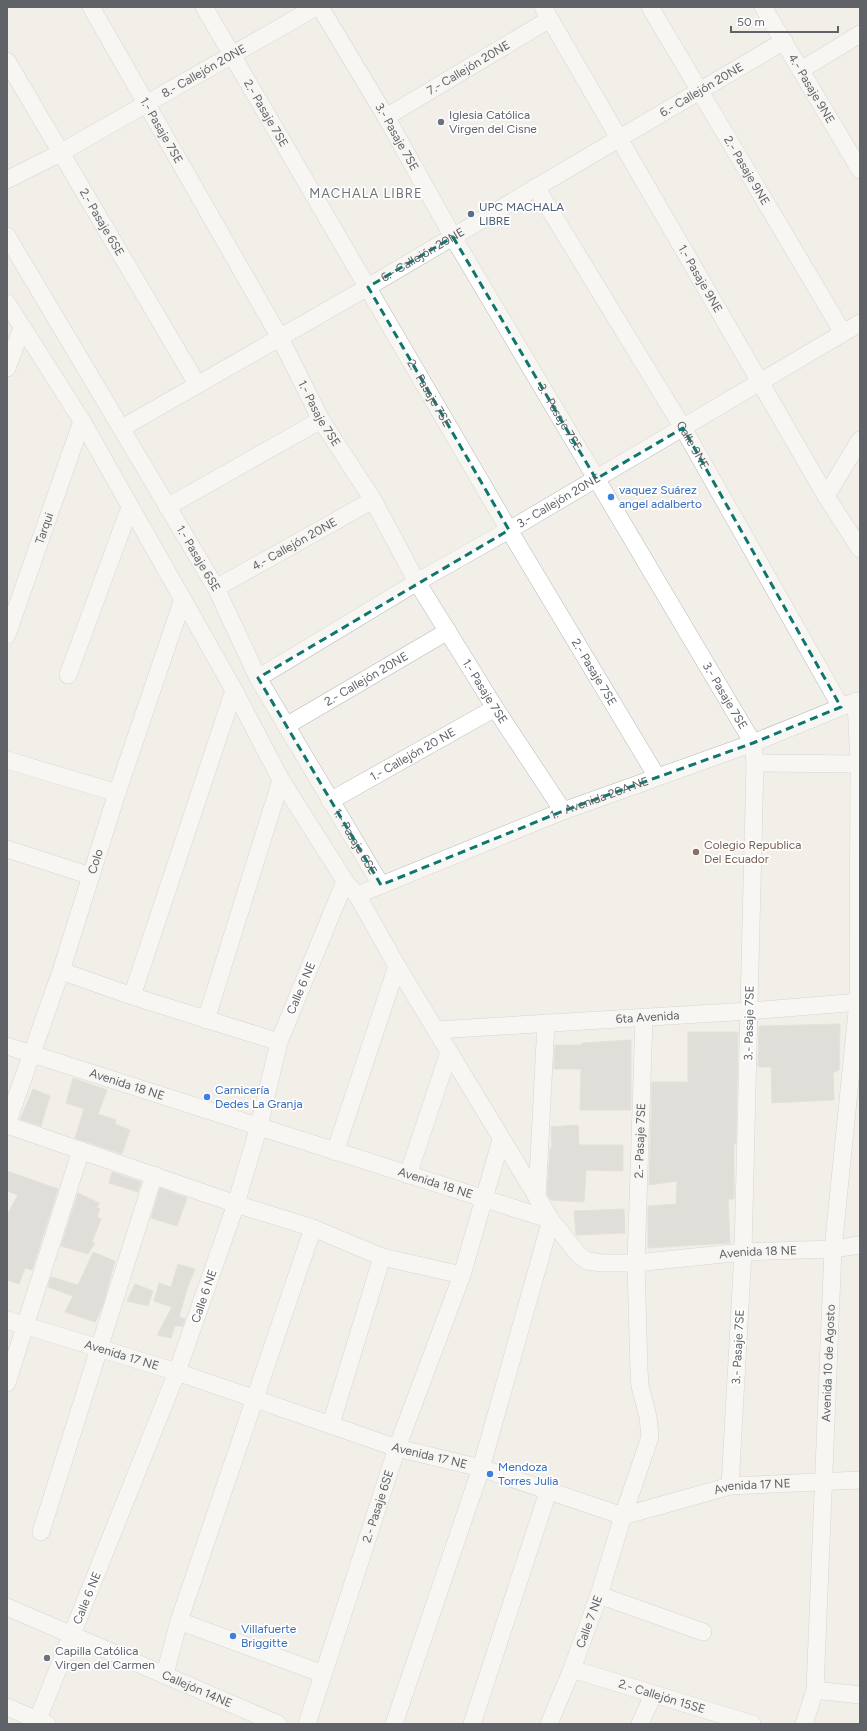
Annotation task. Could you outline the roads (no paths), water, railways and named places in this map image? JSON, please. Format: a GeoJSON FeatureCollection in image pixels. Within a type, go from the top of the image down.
{"type":"FeatureCollection","features":[{"type":"Feature","properties":{"kind":"street","name":"1.- Pasaje 7SE"},"geometry":{"type":"LineString","coordinates":[[91,7],[278,336],[320,420],[373,500],[417,582],[495,708],[563,811]]}},
{"type":"Feature","properties":{"kind":"street","name":"2.- Pasaje 7SE"},"geometry":{"type":"LineString","coordinates":[[204,7],[510,530],[658,777]]}},
{"type":"Feature","properties":{"kind":"street","name":"8.- Callejón 20NE"},"geometry":{"type":"LineString","coordinates":[[7,180],[60,153],[316,7]]}},
{"type":"Feature","properties":{"kind":"street","name":"3.- Pasaje 7SE"},"geometry":{"type":"LineString","coordinates":[[320,7],[386,117],[452,237],[753,743],[755,763],[743,1252],[730,1486]]}},
{"type":"Feature","properties":{"kind":"street","name":"2.- Pasaje 9NE"},"geometry":{"type":"LineString","coordinates":[[650,7],[698,91],[843,333]]}},
{"type":"Feature","properties":{"kind":"street","name":"4.- Pasaje 9NE"},"geometry":{"type":"LineString","coordinates":[[763,7],[801,70],[855,149],[860,170]]}},
{"type":"Feature","properties":{"kind":"street","name":"7.- Callejón 20NE"},"geometry":{"type":"LineString","coordinates":[[386,117],[547,13]]}},
{"type":"Feature","properties":{"kind":"street","name":"1.- Pasaje 9NE"},"geometry":{"type":"LineString","coordinates":[[547,13],[618,139],[826,496],[860,549]]}},
{"type":"Feature","properties":{"kind":"street"},"geometry":{"type":"LineString","coordinates":[[801,70],[860,34]]}},
{"type":"Feature","properties":{"kind":"street","name":"6.- Callejón 20NE"},"geometry":{"type":"LineString","coordinates":[[122,428],[278,336],[452,237],[784,41]]}},
{"type":"Feature","properties":{"kind":"street","name":"2.- Pasaje 6SE"},"geometry":{"type":"LineString","coordinates":[[7,61],[197,384]]}},
{"type":"Feature","properties":{"kind":"street","name":"Calle 9NE"},"geometry":{"type":"LineString","coordinates":[[536,187],[682,428],[852,703]]}},
{"type":"Feature","properties":{"kind":"street","name":"1.- Pasaje 6SE"},"geometry":{"type":"LineString","coordinates":[[7,236],[216,588],[258,678],[330,802],[381,885]]}},
{"type":"Feature","properties":{"kind":"street"},"geometry":{"type":"LineString","coordinates":[[7,303],[82,421],[234,690],[281,780],[336,864],[345,881],[357,895],[397,966],[551,1220],[481,1468],[394,1724]]}},
{"type":"Feature","properties":{"kind":"street","name":"3.- Callejón 20NE"},"geometry":{"type":"LineString","coordinates":[[258,678],[417,582],[510,530],[860,323]]}},
{"type":"Feature","properties":{"kind":"street"},"geometry":{"type":"LineString","coordinates":[[7,368],[22,328]]}},
{"type":"Feature","properties":{"kind":"street"},"geometry":{"type":"LineString","coordinates":[[167,507],[320,420]]}},
{"type":"Feature","properties":{"kind":"street","name":"Tarqui"},"geometry":{"type":"LineString","coordinates":[[7,635],[82,421]]}},
{"type":"Feature","properties":{"kind":"street"},"geometry":{"type":"LineString","coordinates":[[826,496],[858,450]]}},
{"type":"Feature","properties":{"kind":"street","name":"4.- Callejón 20NE"},"geometry":{"type":"LineString","coordinates":[[216,588],[373,500]]}},
{"type":"Feature","properties":{"kind":"street"},"geometry":{"type":"LineString","coordinates":[[68,675],[130,507]]}},
{"type":"Feature","properties":{"kind":"street","name":"Colo"},"geometry":{"type":"LineString","coordinates":[[7,1125],[61,971],[117,793],[182,599]]}},
{"type":"Feature","properties":{"kind":"street","name":"2.- Callejón 20NE"},"geometry":{"type":"LineString","coordinates":[[286,726],[448,631]]}},
{"type":"Feature","properties":{"kind":"street"},"geometry":{"type":"LineString","coordinates":[[132,996],[234,690]]}},
{"type":"Feature","properties":{"kind":"street"},"geometry":{"type":"LineString","coordinates":[[852,703],[860,764],[859,1002]]}},
{"type":"Feature","properties":{"kind":"street","name":"1.- Avenida 20A NE"},"geometry":{"type":"LineString","coordinates":[[357,895],[563,811],[753,743],[852,703]]}},
{"type":"Feature","properties":{"kind":"street","name":"1.- Callejón 20 NE"},"geometry":{"type":"LineString","coordinates":[[330,802],[495,708]]}},
{"type":"Feature","properties":{"kind":"street"},"geometry":{"type":"LineString","coordinates":[[7,760],[117,793]]}},
{"type":"Feature","properties":{"kind":"street"},"geometry":{"type":"LineString","coordinates":[[755,763],[860,764]]}},
{"type":"Feature","properties":{"kind":"street"},"geometry":{"type":"LineString","coordinates":[[206,1020],[281,780]]}},
{"type":"Feature","properties":{"kind":"street"},"geometry":{"type":"LineString","coordinates":[[7,850],[91,876]]}},
{"type":"Feature","properties":{"kind":"street","name":"Calle 6 NE"},"geometry":{"type":"LineString","coordinates":[[40,1723],[72,1635],[177,1372],[236,1204],[259,1126],[279,1042],[345,881]]}},
{"type":"Feature","properties":{"kind":"street"},"geometry":{"type":"LineString","coordinates":[[335,1152],[397,966]]}},
{"type":"Feature","properties":{"kind":"street"},"geometry":{"type":"LineString","coordinates":[[61,971],[132,996],[279,1042]]}},
{"type":"Feature","properties":{"kind":"street","name":"6ta Avenida"},"geometry":{"type":"LineString","coordinates":[[436,1030],[644,1018],[859,1002]]}},
{"type":"Feature","properties":{"kind":"street","name":"Avenida 10 de Agosto"},"geometry":{"type":"LineString","coordinates":[[804,1724],[816,1690],[833,1249],[859,1002]]}},
{"type":"Feature","properties":{"kind":"street","name":"2.- Pasaje 7SE"},"geometry":{"type":"LineString","coordinates":[[622,1516],[650,1437],[648,1417],[640,1386],[638,1370],[636,1263],[644,1018]]}},
{"type":"Feature","properties":{"kind":"street"},"geometry":{"type":"LineString","coordinates":[[537,1198],[546,1023]]}},
{"type":"Feature","properties":{"kind":"street","name":"Avenida 18 NE"},"geometry":{"type":"LineString","coordinates":[[7,1046],[33,1053],[335,1152],[551,1220],[578,1254],[587,1261],[636,1263],[743,1252],[833,1249],[860,1245]]}},
{"type":"Feature","properties":{"kind":"street"},"geometry":{"type":"LineString","coordinates":[[408,1175],[449,1052]]}},
{"type":"Feature","properties":{"kind":"street"},"geometry":{"type":"LineString","coordinates":[[7,1125],[236,1204],[313,1228],[382,1257],[462,1275]]}},
{"type":"Feature","properties":{"kind":"street","name":"2.- Pasaje 6SE"},"geometry":{"type":"LineString","coordinates":[[307,1724],[397,1448],[462,1275],[502,1140]]}},
{"type":"Feature","properties":{"kind":"street"},"geometry":{"type":"LineString","coordinates":[[7,1383],[24,1325],[81,1150]]}},
{"type":"Feature","properties":{"kind":"street"},"geometry":{"type":"LineString","coordinates":[[41,1532],[154,1175]]}},
{"type":"Feature","properties":{"kind":"street"},"geometry":{"type":"LineString","coordinates":[[165,1674],[179,1621],[313,1228]]}},
{"type":"Feature","properties":{"kind":"street"},"geometry":{"type":"LineString","coordinates":[[331,1424],[382,1257]]}},
{"type":"Feature","properties":{"kind":"street","name":"Avenida 17 NE"},"geometry":{"type":"LineString","coordinates":[[7,1320],[100,1347],[177,1372],[254,1400],[331,1424],[397,1448],[481,1468],[622,1516],[730,1486],[860,1480]]}},
{"type":"Feature","properties":{"kind":"street"},"geometry":{"type":"LineString","coordinates":[[472,1724],[548,1492]]}},
{"type":"Feature","properties":{"kind":"street","name":"Calle 7 NE"},"geometry":{"type":"LineString","coordinates":[[549,1724],[572,1669],[599,1594],[622,1516]]}},
{"type":"Feature","properties":{"kind":"street"},"geometry":{"type":"LineString","coordinates":[[599,1594],[703,1632]]}},
{"type":"Feature","properties":{"kind":"street","name":"Callejón 14NE"},"geometry":{"type":"LineString","coordinates":[[7,1607],[278,1724]]}},
{"type":"Feature","properties":{"kind":"street"},"geometry":{"type":"LineString","coordinates":[[179,1621],[323,1674]]}},
{"type":"Feature","properties":{"kind":"street","name":"2.- Callejón 15SE"},"geometry":{"type":"LineString","coordinates":[[572,1669],[752,1724]]}},
{"type":"Feature","properties":{"kind":"street"},"geometry":{"type":"LineString","coordinates":[[816,1690],[860,1695]]}},
{"type":"Feature","properties":{"kind":"street"},"geometry":{"type":"LineString","coordinates":[[640,1724],[653,1695]]}},
{"type":"Feature","properties":{"kind":"street"},"geometry":{"type":"LineString","coordinates":[[7,1707],[40,1723]]}},
{"type":"Feature","properties":{"kind":"place","name":"Iglesia Católica Virgen del Cisne"},"geometry":{"type":"Point","coordinates":[441,122]}},
{"type":"Feature","properties":{"kind":"place","name":"UPC MACHALA LIBRE"},"geometry":{"type":"Point","coordinates":[471,214]}},
{"type":"Feature","properties":{"kind":"place","name":"vaquez Suárez angel adalberto"},"geometry":{"type":"Point","coordinates":[611,497]}},
{"type":"Feature","properties":{"kind":"place","name":"Colegio Republica Del Ecuador"},"geometry":{"type":"Point","coordinates":[696,852]}},
{"type":"Feature","properties":{"kind":"place","name":"Carnicería Dedes La Granja"},"geometry":{"type":"Point","coordinates":[207,1097]}},
{"type":"Feature","properties":{"kind":"place","name":"Mendoza Torres Julia"},"geometry":{"type":"Point","coordinates":[490,1474]}},
{"type":"Feature","properties":{"kind":"place","name":"Villafuerte Briggitte"},"geometry":{"type":"Point","coordinates":[233,1636]}},
{"type":"Feature","properties":{"kind":"place","name":"Capilla Católica Virgen del Carmen"},"geometry":{"type":"Point","coordinates":[47,1658]}},
{"type":"Feature","properties":{"kind":"district","name":"MACHALA LIBRE"},"geometry":{"type":"Point","coordinates":[366,193]}}]}
